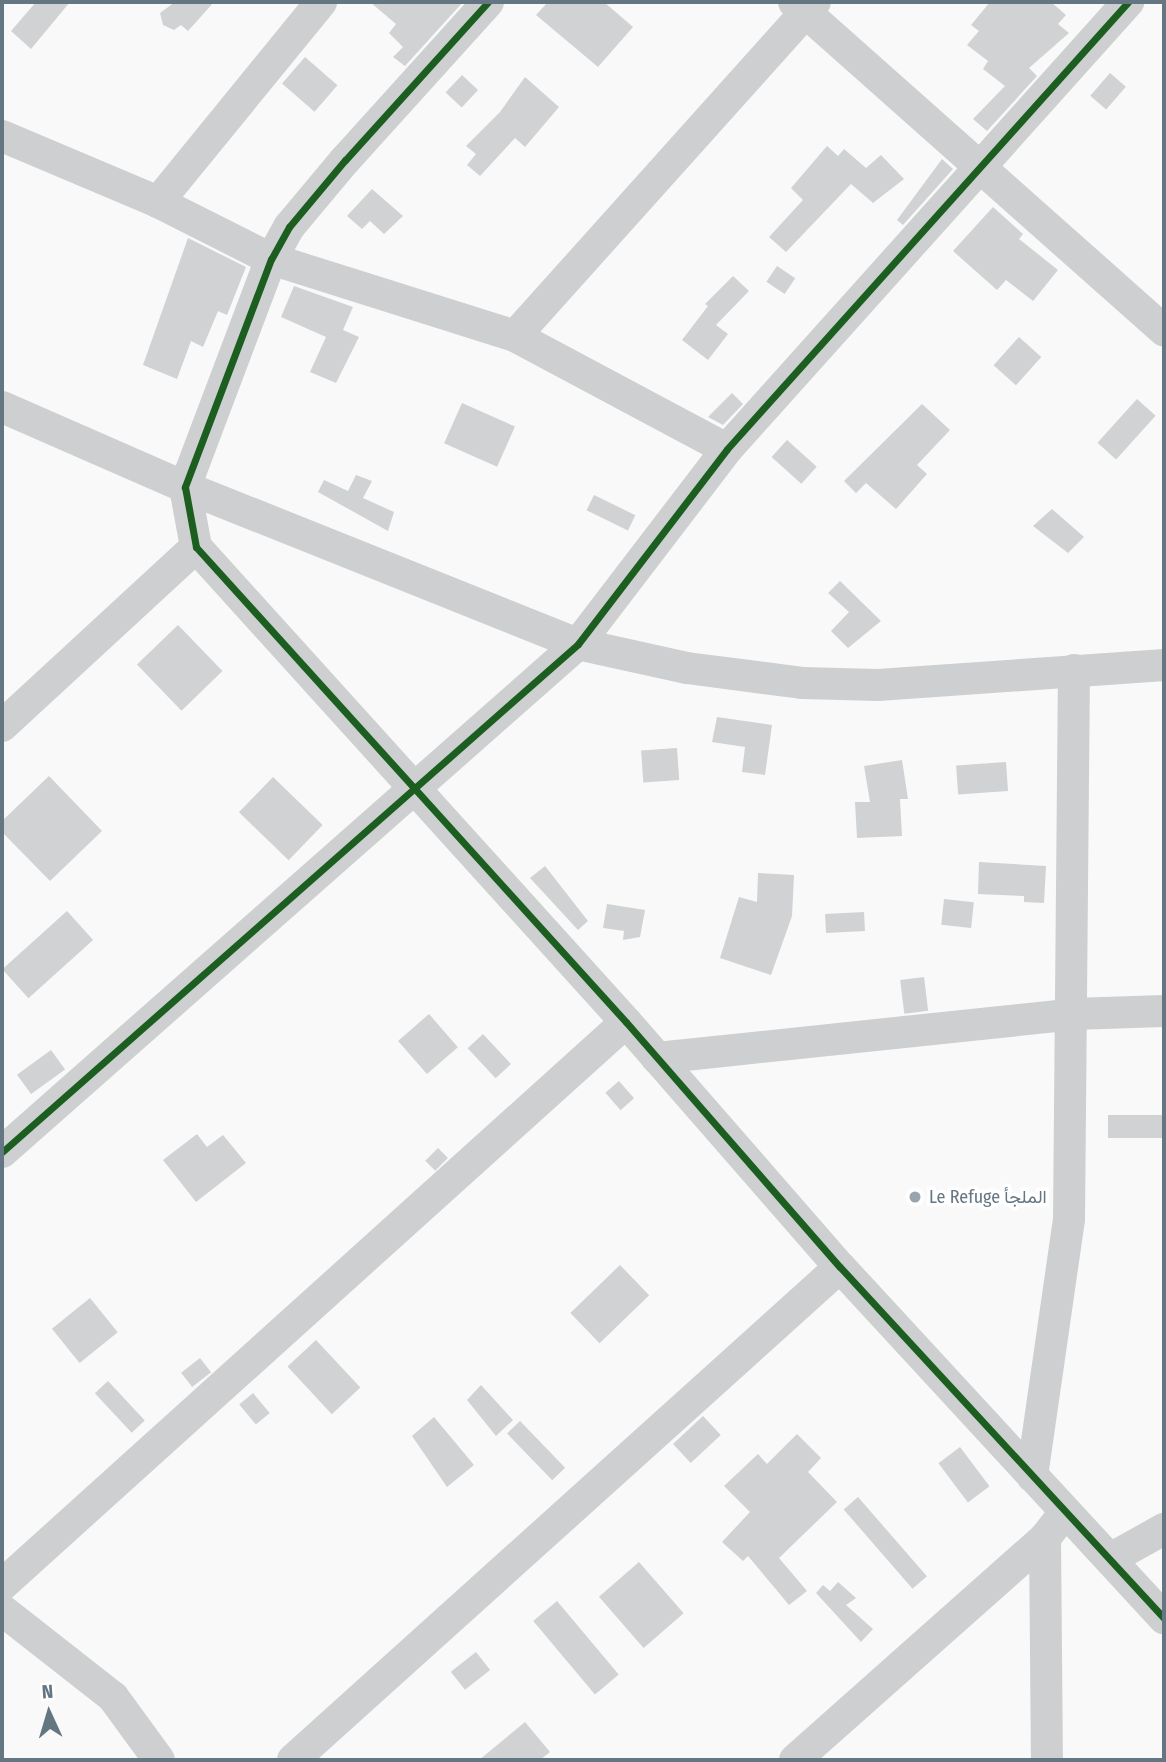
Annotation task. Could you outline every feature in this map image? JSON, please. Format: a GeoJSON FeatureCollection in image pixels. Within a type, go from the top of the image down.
{"type":"FeatureCollection","features":[{"type":"Feature","properties":{"kind":"street"},"geometry":{"type":"LineString","coordinates":[[158,202],[321,2]]}},
{"type":"Feature","properties":{"kind":"street"},"geometry":{"type":"LineString","coordinates":[[488,2],[345,160],[289,227],[271,258],[185,486],[197,547],[626,1022],[840,1267],[1064,1514],[1164,1618]]}},
{"type":"Feature","properties":{"kind":"street"},"geometry":{"type":"LineString","coordinates":[[2,1152],[578,644],[727,449],[982,169],[1128,2]]}},
{"type":"Feature","properties":{"kind":"street"},"geometry":{"type":"LineString","coordinates":[[515,336],[805,5],[982,169],[1164,330]]}},
{"type":"Feature","properties":{"kind":"street"},"geometry":{"type":"LineString","coordinates":[[2,136],[158,202],[271,258],[515,336],[727,449]]}},
{"type":"Feature","properties":{"kind":"street"},"geometry":{"type":"LineString","coordinates":[[2,407],[185,486],[578,644],[687,668],[802,683],[878,685],[1154,665],[1164,642]]}},
{"type":"Feature","properties":{"kind":"street"},"geometry":{"type":"LineString","coordinates":[[2,726],[197,547]]}},
{"type":"Feature","properties":{"kind":"street"},"geometry":{"type":"LineString","coordinates":[[1032,1476],[1069,1219],[1073,1014],[1074,670]]}},
{"type":"Feature","properties":{"kind":"street"},"geometry":{"type":"LineString","coordinates":[[657,1058],[1073,1014],[1164,1011]]}},
{"type":"Feature","properties":{"kind":"street"},"geometry":{"type":"LineString","coordinates":[[2,1585],[626,1022]]}},
{"type":"Feature","properties":{"kind":"street"},"geometry":{"type":"LineString","coordinates":[[293,1760],[840,1267]]}},
{"type":"Feature","properties":{"kind":"street"},"geometry":{"type":"LineString","coordinates":[[795,1760],[1045,1538],[1064,1514]]}},
{"type":"Feature","properties":{"kind":"street"},"geometry":{"type":"LineString","coordinates":[[1110,1559],[1164,1529]]}},
{"type":"Feature","properties":{"kind":"street"},"geometry":{"type":"LineString","coordinates":[[1045,1538],[1047,1760]]}},
{"type":"Feature","properties":{"kind":"street"},"geometry":{"type":"LineString","coordinates":[[2,1610],[113,1697],[136,1722],[159,1760]]}},
{"type":"Feature","properties":{"kind":"building"},"geometry":{"type":"Polygon","coordinates":[[[36,2],[70,2],[31,49],[11,31],[36,2]]]}},
{"type":"Feature","properties":{"kind":"building"},"geometry":{"type":"Polygon","coordinates":[[[175,2],[214,2],[188,31],[181,25],[174,30],[163,25],[160,13],[175,2]]]}},
{"type":"Feature","properties":{"kind":"building"},"geometry":{"type":"Polygon","coordinates":[[[370,2],[463,2],[405,66],[393,57],[403,47],[389,33],[396,24],[370,2]]]}},
{"type":"Feature","properties":{"kind":"building"},"geometry":{"type":"Polygon","coordinates":[[[548,2],[604,2],[633,27],[598,67],[536,15],[548,2]]]}},
{"type":"Feature","properties":{"kind":"building"},"geometry":{"type":"Polygon","coordinates":[[[990,2],[1051,2],[1066,15],[1058,24],[1069,33],[1029,68],[1037,76],[987,131],[973,119],[1005,86],[983,69],[988,61],[967,45],[979,31],[971,25],[990,2]]]}},
{"type":"Feature","properties":{"kind":"building"},"geometry":{"type":"Polygon","coordinates":[[[305,57],[337,85],[314,112],[282,83],[305,57]]]}},
{"type":"Feature","properties":{"kind":"building"},"geometry":{"type":"Polygon","coordinates":[[[1110,73],[1126,87],[1106,109],[1090,96],[1110,73]]]}},
{"type":"Feature","properties":{"kind":"building"},"geometry":{"type":"Polygon","coordinates":[[[462,75],[478,90],[462,108],[446,93],[462,75]]]}},
{"type":"Feature","properties":{"kind":"building"},"geometry":{"type":"Polygon","coordinates":[[[525,77],[559,107],[525,147],[515,138],[480,176],[467,165],[476,154],[466,146],[500,112],[525,77]]]}},
{"type":"Feature","properties":{"kind":"building"},"geometry":{"type":"Polygon","coordinates":[[[827,146],[838,156],[844,149],[866,168],[881,155],[904,179],[873,203],[851,184],[786,252],[769,237],[803,200],[791,188],[827,146]]]}},
{"type":"Feature","properties":{"kind":"building"},"geometry":{"type":"Polygon","coordinates":[[[942,159],[953,169],[903,225],[897,220],[942,159]]]}},
{"type":"Feature","properties":{"kind":"building"},"geometry":{"type":"Polygon","coordinates":[[[372,189],[403,216],[384,234],[370,221],[362,229],[347,216],[372,189]]]}},
{"type":"Feature","properties":{"kind":"building"},"geometry":{"type":"Polygon","coordinates":[[[993,207],[1023,234],[1019,239],[1058,270],[1033,301],[1006,280],[997,290],[953,251],[993,207]]]}},
{"type":"Feature","properties":{"kind":"building"},"geometry":{"type":"Polygon","coordinates":[[[188,238],[246,267],[227,315],[218,311],[203,347],[191,341],[177,379],[143,365],[188,238]]]}},
{"type":"Feature","properties":{"kind":"building"},"geometry":{"type":"Polygon","coordinates":[[[777,266],[795,278],[785,294],[766,282],[777,266]]]}},
{"type":"Feature","properties":{"kind":"building"},"geometry":{"type":"Polygon","coordinates":[[[733,276],[749,291],[716,325],[728,334],[708,360],[682,340],[708,306],[705,304],[733,276]]]}},
{"type":"Feature","properties":{"kind":"building"},"geometry":{"type":"Polygon","coordinates":[[[294,286],[353,307],[343,330],[359,337],[336,383],[310,372],[326,337],[281,317],[294,286]]]}},
{"type":"Feature","properties":{"kind":"building"},"geometry":{"type":"Polygon","coordinates":[[[1019,337],[1041,357],[1016,385],[994,365],[1019,337]]]}},
{"type":"Feature","properties":{"kind":"building"},"geometry":{"type":"Polygon","coordinates":[[[732,393],[743,404],[723,425],[708,417],[732,393]]]}},
{"type":"Feature","properties":{"kind":"building"},"geometry":{"type":"Polygon","coordinates":[[[1137,399],[1156,416],[1116,460],[1098,443],[1137,399]]]}},
{"type":"Feature","properties":{"kind":"building"},"geometry":{"type":"Polygon","coordinates":[[[462,403],[515,427],[497,467],[444,443],[462,403]]]}},
{"type":"Feature","properties":{"kind":"building"},"geometry":{"type":"Polygon","coordinates":[[[922,404],[950,430],[917,465],[927,474],[896,509],[866,483],[856,493],[844,481],[922,404]]]}},
{"type":"Feature","properties":{"kind":"building"},"geometry":{"type":"Polygon","coordinates":[[[787,440],[817,467],[801,484],[772,457],[787,440]]]}},
{"type":"Feature","properties":{"kind":"building"},"geometry":{"type":"Polygon","coordinates":[[[356,475],[372,481],[363,498],[394,512],[388,531],[318,492],[324,480],[348,491],[356,475]]]}},
{"type":"Feature","properties":{"kind":"building"},"geometry":{"type":"Polygon","coordinates":[[[594,495],[635,515],[628,530],[587,510],[594,495]]]}},
{"type":"Feature","properties":{"kind":"building"},"geometry":{"type":"Polygon","coordinates":[[[1052,509],[1084,537],[1068,553],[1033,526],[1052,509]]]}},
{"type":"Feature","properties":{"kind":"building"},"geometry":{"type":"Polygon","coordinates":[[[840,581],[881,621],[848,648],[831,631],[849,612],[828,593],[840,581]]]}},
{"type":"Feature","properties":{"kind":"building"},"geometry":{"type":"Polygon","coordinates":[[[178,625],[222,671],[181,711],[137,665],[178,625]]]}},
{"type":"Feature","properties":{"kind":"building"},"geometry":{"type":"Polygon","coordinates":[[[717,717],[772,725],[765,775],[742,772],[745,747],[712,742],[717,717]]]}},
{"type":"Feature","properties":{"kind":"building"},"geometry":{"type":"Polygon","coordinates":[[[677,748],[679,780],[643,782],[641,751],[677,748]]]}},
{"type":"Feature","properties":{"kind":"building"},"geometry":{"type":"Polygon","coordinates":[[[902,760],[908,799],[900,799],[902,836],[857,838],[855,802],[870,802],[864,766],[902,760]]]}},
{"type":"Feature","properties":{"kind":"building"},"geometry":{"type":"Polygon","coordinates":[[[1006,762],[1008,791],[958,794],[956,765],[1006,762]]]}},
{"type":"Feature","properties":{"kind":"building"},"geometry":{"type":"Polygon","coordinates":[[[49,776],[102,831],[50,881],[2,832],[2,821],[49,776]]]}},
{"type":"Feature","properties":{"kind":"building"},"geometry":{"type":"Polygon","coordinates":[[[273,777],[323,825],[289,860],[239,812],[273,777]]]}},
{"type":"Feature","properties":{"kind":"building"},"geometry":{"type":"Polygon","coordinates":[[[979,862],[1046,866],[1044,903],[1024,902],[1024,896],[978,894],[979,862]]]}},
{"type":"Feature","properties":{"kind":"building"},"geometry":{"type":"Polygon","coordinates":[[[545,866],[588,921],[578,930],[530,878],[545,866]]]}},
{"type":"Feature","properties":{"kind":"building"},"geometry":{"type":"Polygon","coordinates":[[[758,873],[794,875],[792,916],[771,975],[720,958],[739,897],[757,902],[758,873]]]}},
{"type":"Feature","properties":{"kind":"building"},"geometry":{"type":"Polygon","coordinates":[[[944,899],[974,902],[971,928],[941,925],[944,899]]]}},
{"type":"Feature","properties":{"kind":"building"},"geometry":{"type":"Polygon","coordinates":[[[607,904],[645,910],[640,937],[623,940],[624,931],[603,928],[607,904]]]}},
{"type":"Feature","properties":{"kind":"building"},"geometry":{"type":"Polygon","coordinates":[[[67,911],[93,940],[28,998],[2,969],[67,911]]]}},
{"type":"Feature","properties":{"kind":"building"},"geometry":{"type":"Polygon","coordinates":[[[864,912],[865,931],[826,933],[825,914],[864,912]]]}},
{"type":"Feature","properties":{"kind":"building"},"geometry":{"type":"Polygon","coordinates":[[[924,977],[928,1011],[904,1014],[900,980],[924,977]]]}},
{"type":"Feature","properties":{"kind":"building"},"geometry":{"type":"Polygon","coordinates":[[[429,1014],[458,1047],[427,1074],[398,1041],[429,1014]]]}},
{"type":"Feature","properties":{"kind":"building"},"geometry":{"type":"Polygon","coordinates":[[[483,1034],[511,1064],[496,1078],[468,1048],[483,1034]]]}},
{"type":"Feature","properties":{"kind":"building"},"geometry":{"type":"Polygon","coordinates":[[[51,1050],[65,1069],[31,1094],[17,1075],[51,1050]]]}},
{"type":"Feature","properties":{"kind":"building"},"geometry":{"type":"Polygon","coordinates":[[[619,1081],[634,1098],[621,1110],[605,1093],[619,1081]]]}},
{"type":"Feature","properties":{"kind":"building"},"geometry":{"type":"Polygon","coordinates":[[[1108,1115],[1164,1115],[1164,1138],[1108,1138],[1108,1115]]]}},
{"type":"Feature","properties":{"kind":"building"},"geometry":{"type":"Polygon","coordinates":[[[197,1134],[207,1147],[223,1135],[246,1163],[196,1202],[163,1160],[197,1134]]]}},
{"type":"Feature","properties":{"kind":"building"},"geometry":{"type":"Polygon","coordinates":[[[438,1148],[448,1158],[435,1171],[425,1161],[438,1148]]]}},
{"type":"Feature","properties":{"kind":"building"},"geometry":{"type":"Polygon","coordinates":[[[620,1265],[649,1295],[600,1343],[570,1313],[620,1265]]]}},
{"type":"Feature","properties":{"kind":"building"},"geometry":{"type":"Polygon","coordinates":[[[90,1298],[118,1332],[80,1363],[52,1329],[90,1298]]]}},
{"type":"Feature","properties":{"kind":"building"},"geometry":{"type":"Polygon","coordinates":[[[316,1340],[360,1388],[332,1414],[287,1367],[316,1340]]]}},
{"type":"Feature","properties":{"kind":"building"},"geometry":{"type":"Polygon","coordinates":[[[200,1358],[211,1372],[192,1387],[181,1373],[200,1358]]]}},
{"type":"Feature","properties":{"kind":"building"},"geometry":{"type":"Polygon","coordinates":[[[108,1381],[145,1420],[132,1433],[95,1393],[108,1381]]]}},
{"type":"Feature","properties":{"kind":"building"},"geometry":{"type":"Polygon","coordinates":[[[481,1385],[513,1420],[496,1436],[467,1400],[481,1385]]]}},
{"type":"Feature","properties":{"kind":"building"},"geometry":{"type":"Polygon","coordinates":[[[253,1393],[270,1413],[256,1424],[239,1405],[253,1393]]]}},
{"type":"Feature","properties":{"kind":"building"},"geometry":{"type":"Polygon","coordinates":[[[703,1416],[721,1435],[691,1463],[673,1444],[703,1416]]]}},
{"type":"Feature","properties":{"kind":"building"},"geometry":{"type":"Polygon","coordinates":[[[434,1417],[474,1465],[447,1487],[412,1436],[434,1417]]]}},
{"type":"Feature","properties":{"kind":"building"},"geometry":{"type":"Polygon","coordinates":[[[520,1421],[565,1468],[552,1480],[507,1434],[520,1421]]]}},
{"type":"Feature","properties":{"kind":"building"},"geometry":{"type":"Polygon","coordinates":[[[797,1434],[821,1458],[808,1472],[837,1502],[779,1558],[807,1591],[789,1605],[748,1556],[743,1561],[722,1542],[750,1512],[724,1486],[758,1454],[767,1464],[797,1434]]]}},
{"type":"Feature","properties":{"kind":"building"},"geometry":{"type":"Polygon","coordinates":[[[960,1447],[989,1486],[968,1502],[938,1463],[960,1447]]]}},
{"type":"Feature","properties":{"kind":"building"},"geometry":{"type":"Polygon","coordinates":[[[858,1497],[927,1576],[913,1589],[844,1509],[858,1497]]]}},
{"type":"Feature","properties":{"kind":"building"},"geometry":{"type":"Polygon","coordinates":[[[639,1562],[684,1613],[644,1648],[599,1597],[639,1562]]]}},
{"type":"Feature","properties":{"kind":"building"},"geometry":{"type":"Polygon","coordinates":[[[838,1582],[856,1598],[846,1605],[873,1629],[861,1642],[816,1593],[823,1585],[830,1591],[838,1582]]]}},
{"type":"Feature","properties":{"kind":"building"},"geometry":{"type":"Polygon","coordinates":[[[557,1601],[619,1675],[595,1694],[533,1621],[557,1601]]]}},
{"type":"Feature","properties":{"kind":"building"},"geometry":{"type":"Polygon","coordinates":[[[476,1652],[490,1670],[465,1690],[451,1672],[476,1652]]]}},
{"type":"Feature","properties":{"kind":"building"},"geometry":{"type":"Polygon","coordinates":[[[525,1722],[550,1752],[540,1760],[479,1760],[525,1722]]]}},
{"type":"Feature","properties":{"kind":"cycle path"},"geometry":{"type":"LineString","coordinates":[[488,2],[345,160],[289,227],[271,259],[185,487],[196,547],[626,1022],[840,1267],[1164,1618]]}},
{"type":"Feature","properties":{"kind":"cycle path"},"geometry":{"type":"LineString","coordinates":[[2,1152],[578,644],[727,449],[1128,2]]}},
{"type":"Feature","properties":{"kind":"place","name":"Le Refuge الملجأ"},"geometry":{"type":"Point","coordinates":[915,1197]}}]}
